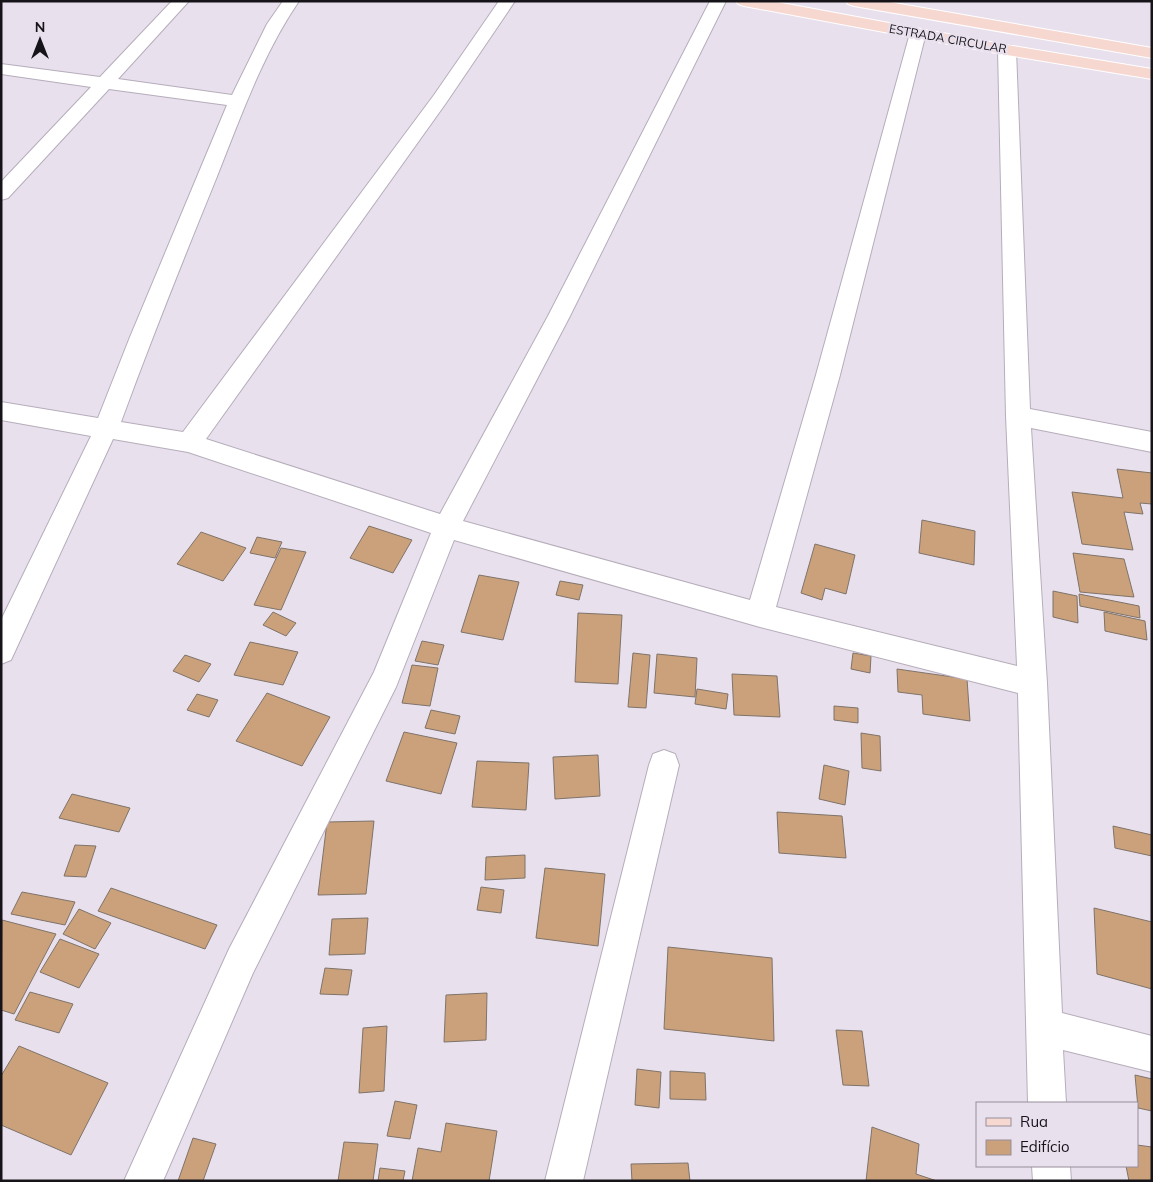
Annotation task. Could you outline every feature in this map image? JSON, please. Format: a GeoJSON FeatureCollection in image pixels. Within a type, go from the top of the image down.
{"type":"FeatureCollection","features":[{"type":"Feature","properties":{"kind":"main road","name":"ESTRADA CIRCULAR"},"geometry":{"type":"LineString","coordinates":[[744,1],[1007,50],[1152,74]]}},
{"type":"Feature","properties":{"kind":"main road","name":"ESTRADA CIRCULAR"},"geometry":{"type":"LineString","coordinates":[[854,1],[1152,53]]}},
{"type":"Feature","properties":{"kind":"street"},"geometry":{"type":"LineString","coordinates":[[1,194],[181,1]]}},
{"type":"Feature","properties":{"kind":"street"},"geometry":{"type":"LineString","coordinates":[[1,651],[106,429],[141,337],[238,101],[275,24],[292,1]]}},
{"type":"Feature","properties":{"kind":"street"},"geometry":{"type":"LineString","coordinates":[[189,443],[440,99],[506,1]]}},
{"type":"Feature","properties":{"kind":"street"},"geometry":{"type":"LineString","coordinates":[[143,1181],[241,961],[386,678],[446,527],[559,316],[718,1]]}},
{"type":"Feature","properties":{"kind":"street"},"geometry":{"type":"LineString","coordinates":[[760,615],[828,375],[918,34]]}},
{"type":"Feature","properties":{"kind":"street"},"geometry":{"type":"LineString","coordinates":[[1007,50],[1018,416],[1032,683],[1048,1102]]}},
{"type":"Feature","properties":{"kind":"street"},"geometry":{"type":"LineString","coordinates":[[1,68],[238,101]]}},
{"type":"Feature","properties":{"kind":"street"},"geometry":{"type":"LineString","coordinates":[[1,411],[189,443],[446,527],[760,615],[1032,683]]}},
{"type":"Feature","properties":{"kind":"street"},"geometry":{"type":"LineString","coordinates":[[1018,416],[1152,442]]}},
{"type":"Feature","properties":{"kind":"street"},"geometry":{"type":"LineString","coordinates":[[564,1181],[664,765]]}},
{"type":"Feature","properties":{"kind":"street"},"geometry":{"type":"LineString","coordinates":[[1044,1027],[1152,1054]]}},
{"type":"Feature","properties":{"kind":"street"},"geometry":{"type":"LineString","coordinates":[[1051,1167],[1052,1181]]}},
{"type":"Feature","properties":{"kind":"building"},"geometry":{"type":"Polygon","coordinates":[[[1117,469],[1152,473],[1152,504],[1140,503],[1143,514],[1124,512],[1133,550],[1082,544],[1072,492],[1123,498],[1117,469]]]}},
{"type":"Feature","properties":{"kind":"building"},"geometry":{"type":"Polygon","coordinates":[[[922,520],[975,531],[974,565],[919,553],[922,520]]]}},
{"type":"Feature","properties":{"kind":"building"},"geometry":{"type":"Polygon","coordinates":[[[369,526],[412,540],[393,573],[350,558],[369,526]]]}},
{"type":"Feature","properties":{"kind":"building"},"geometry":{"type":"Polygon","coordinates":[[[201,532],[246,548],[223,581],[177,564],[201,532]]]}},
{"type":"Feature","properties":{"kind":"building"},"geometry":{"type":"Polygon","coordinates":[[[257,537],[282,542],[275,558],[250,553],[257,537]]]}},
{"type":"Feature","properties":{"kind":"building"},"geometry":{"type":"Polygon","coordinates":[[[815,544],[855,555],[846,594],[825,588],[822,600],[801,593],[815,544]]]}},
{"type":"Feature","properties":{"kind":"building"},"geometry":{"type":"Polygon","coordinates":[[[281,548],[306,552],[281,610],[254,605],[281,548]]]}},
{"type":"Feature","properties":{"kind":"building"},"geometry":{"type":"Polygon","coordinates":[[[1073,553],[1124,559],[1134,597],[1080,592],[1073,553]]]}},
{"type":"Feature","properties":{"kind":"building"},"geometry":{"type":"Polygon","coordinates":[[[479,575],[519,582],[503,640],[461,632],[479,575]]]}},
{"type":"Feature","properties":{"kind":"building"},"geometry":{"type":"Polygon","coordinates":[[[560,581],[583,585],[579,600],[556,595],[560,581]]]}},
{"type":"Feature","properties":{"kind":"building"},"geometry":{"type":"Polygon","coordinates":[[[1053,591],[1077,596],[1078,623],[1053,617],[1053,591]]]}},
{"type":"Feature","properties":{"kind":"building"},"geometry":{"type":"Polygon","coordinates":[[[1079,594],[1139,606],[1140,618],[1080,606],[1079,594]]]}},
{"type":"Feature","properties":{"kind":"building"},"geometry":{"type":"Polygon","coordinates":[[[273,612],[296,623],[286,636],[263,625],[273,612]]]}},
{"type":"Feature","properties":{"kind":"building"},"geometry":{"type":"Polygon","coordinates":[[[1104,612],[1145,621],[1147,640],[1105,631],[1104,612]]]}},
{"type":"Feature","properties":{"kind":"building"},"geometry":{"type":"Polygon","coordinates":[[[578,613],[622,615],[618,684],[575,682],[578,613]]]}},
{"type":"Feature","properties":{"kind":"building"},"geometry":{"type":"Polygon","coordinates":[[[422,641],[444,645],[438,665],[415,661],[422,641]]]}},
{"type":"Feature","properties":{"kind":"building"},"geometry":{"type":"Polygon","coordinates":[[[250,642],[298,652],[283,685],[234,675],[250,642]]]}},
{"type":"Feature","properties":{"kind":"building"},"geometry":{"type":"Polygon","coordinates":[[[633,653],[650,655],[646,708],[628,707],[633,653]]]}},
{"type":"Feature","properties":{"kind":"building"},"geometry":{"type":"Polygon","coordinates":[[[853,653],[871,656],[870,673],[851,669],[853,653]]]}},
{"type":"Feature","properties":{"kind":"building"},"geometry":{"type":"Polygon","coordinates":[[[657,654],[697,658],[695,697],[654,693],[657,654]]]}},
{"type":"Feature","properties":{"kind":"building"},"geometry":{"type":"Polygon","coordinates":[[[185,655],[211,664],[199,682],[173,671],[185,655]]]}},
{"type":"Feature","properties":{"kind":"building"},"geometry":{"type":"Polygon","coordinates":[[[412,665],[438,668],[430,706],[402,703],[412,665]]]}},
{"type":"Feature","properties":{"kind":"building"},"geometry":{"type":"Polygon","coordinates":[[[897,669],[967,679],[970,721],[923,714],[922,695],[898,692],[897,669]]]}},
{"type":"Feature","properties":{"kind":"building"},"geometry":{"type":"Polygon","coordinates":[[[732,674],[777,676],[780,717],[734,715],[732,674]]]}},
{"type":"Feature","properties":{"kind":"building"},"geometry":{"type":"Polygon","coordinates":[[[697,689],[728,694],[726,709],[695,704],[697,689]]]}},
{"type":"Feature","properties":{"kind":"building"},"geometry":{"type":"Polygon","coordinates":[[[267,693],[330,717],[302,766],[236,741],[267,693]]]}},
{"type":"Feature","properties":{"kind":"building"},"geometry":{"type":"Polygon","coordinates":[[[197,694],[218,700],[209,717],[187,710],[197,694]]]}},
{"type":"Feature","properties":{"kind":"building"},"geometry":{"type":"Polygon","coordinates":[[[834,706],[858,708],[858,723],[834,720],[834,706]]]}},
{"type":"Feature","properties":{"kind":"building"},"geometry":{"type":"Polygon","coordinates":[[[431,710],[460,716],[455,734],[425,728],[431,710]]]}},
{"type":"Feature","properties":{"kind":"building"},"geometry":{"type":"Polygon","coordinates":[[[404,732],[457,743],[441,794],[386,781],[404,732]]]}},
{"type":"Feature","properties":{"kind":"building"},"geometry":{"type":"Polygon","coordinates":[[[861,733],[880,736],[881,771],[862,768],[861,733]]]}},
{"type":"Feature","properties":{"kind":"building"},"geometry":{"type":"Polygon","coordinates":[[[598,755],[600,796],[555,799],[553,757],[598,755]]]}},
{"type":"Feature","properties":{"kind":"building"},"geometry":{"type":"Polygon","coordinates":[[[477,761],[529,763],[526,810],[472,807],[477,761]]]}},
{"type":"Feature","properties":{"kind":"building"},"geometry":{"type":"Polygon","coordinates":[[[824,765],[849,771],[845,805],[819,799],[824,765]]]}},
{"type":"Feature","properties":{"kind":"building"},"geometry":{"type":"Polygon","coordinates":[[[72,794],[130,808],[119,832],[59,818],[72,794]]]}},
{"type":"Feature","properties":{"kind":"building"},"geometry":{"type":"Polygon","coordinates":[[[777,812],[842,816],[846,858],[779,853],[777,812]]]}},
{"type":"Feature","properties":{"kind":"building"},"geometry":{"type":"Polygon","coordinates":[[[374,821],[366,894],[318,895],[327,822],[374,821]]]}},
{"type":"Feature","properties":{"kind":"building"},"geometry":{"type":"Polygon","coordinates":[[[1113,826],[1152,835],[1152,856],[1115,848],[1113,826]]]}},
{"type":"Feature","properties":{"kind":"building"},"geometry":{"type":"Polygon","coordinates":[[[75,845],[96,846],[86,877],[64,876],[75,845]]]}},
{"type":"Feature","properties":{"kind":"building"},"geometry":{"type":"Polygon","coordinates":[[[525,855],[525,878],[485,880],[486,857],[525,855]]]}},
{"type":"Feature","properties":{"kind":"building"},"geometry":{"type":"Polygon","coordinates":[[[545,868],[605,874],[598,946],[536,938],[545,868]]]}},
{"type":"Feature","properties":{"kind":"building"},"geometry":{"type":"Polygon","coordinates":[[[481,887],[504,890],[501,913],[477,910],[481,887]]]}},
{"type":"Feature","properties":{"kind":"building"},"geometry":{"type":"Polygon","coordinates":[[[111,888],[217,925],[205,949],[98,911],[111,888]]]}},
{"type":"Feature","properties":{"kind":"building"},"geometry":{"type":"Polygon","coordinates":[[[22,892],[75,902],[65,925],[11,914],[22,892]]]}},
{"type":"Feature","properties":{"kind":"building"},"geometry":{"type":"Polygon","coordinates":[[[1094,908],[1152,922],[1152,989],[1097,974],[1094,908]]]}},
{"type":"Feature","properties":{"kind":"building"},"geometry":{"type":"Polygon","coordinates":[[[79,909],[111,923],[95,949],[63,934],[79,909]]]}},
{"type":"Feature","properties":{"kind":"building"},"geometry":{"type":"Polygon","coordinates":[[[368,918],[365,954],[329,955],[332,919],[368,918]]]}},
{"type":"Feature","properties":{"kind":"building"},"geometry":{"type":"Polygon","coordinates":[[[2,920],[56,934],[14,1014],[1,1010],[2,920]]]}},
{"type":"Feature","properties":{"kind":"building"},"geometry":{"type":"Polygon","coordinates":[[[60,939],[99,954],[79,988],[40,972],[60,939]]]}},
{"type":"Feature","properties":{"kind":"building"},"geometry":{"type":"Polygon","coordinates":[[[668,947],[772,958],[774,1041],[664,1029],[668,947]]]}},
{"type":"Feature","properties":{"kind":"building"},"geometry":{"type":"Polygon","coordinates":[[[325,968],[352,970],[348,995],[320,994],[325,968]]]}},
{"type":"Feature","properties":{"kind":"building"},"geometry":{"type":"Polygon","coordinates":[[[30,992],[73,1004],[59,1033],[15,1020],[30,992]]]}},
{"type":"Feature","properties":{"kind":"building"},"geometry":{"type":"Polygon","coordinates":[[[487,993],[486,1040],[444,1042],[446,995],[487,993]]]}},
{"type":"Feature","properties":{"kind":"building"},"geometry":{"type":"Polygon","coordinates":[[[387,1026],[384,1091],[359,1093],[363,1028],[387,1026]]]}},
{"type":"Feature","properties":{"kind":"building"},"geometry":{"type":"Polygon","coordinates":[[[836,1030],[862,1031],[869,1086],[843,1085],[836,1030]]]}},
{"type":"Feature","properties":{"kind":"building"},"geometry":{"type":"Polygon","coordinates":[[[19,1046],[108,1083],[71,1155],[1,1125],[1,1076],[19,1046]]]}},
{"type":"Feature","properties":{"kind":"building"},"geometry":{"type":"Polygon","coordinates":[[[637,1069],[661,1072],[659,1108],[635,1105],[637,1069]]]}},
{"type":"Feature","properties":{"kind":"building"},"geometry":{"type":"Polygon","coordinates":[[[670,1071],[705,1073],[706,1100],[670,1099],[670,1071]]]}},
{"type":"Feature","properties":{"kind":"building"},"geometry":{"type":"Polygon","coordinates":[[[1135,1075],[1152,1079],[1152,1111],[1138,1108],[1135,1075]]]}},
{"type":"Feature","properties":{"kind":"building"},"geometry":{"type":"Polygon","coordinates":[[[395,1101],[417,1105],[410,1139],[387,1136],[395,1101]]]}},
{"type":"Feature","properties":{"kind":"building"},"geometry":{"type":"Polygon","coordinates":[[[446,1123],[497,1131],[489,1181],[412,1181],[418,1148],[441,1152],[446,1123]]]}},
{"type":"Feature","properties":{"kind":"building"},"geometry":{"type":"Polygon","coordinates":[[[872,1127],[919,1144],[916,1174],[937,1181],[866,1181],[872,1127]]]}},
{"type":"Feature","properties":{"kind":"building"},"geometry":{"type":"Polygon","coordinates":[[[193,1138],[216,1144],[203,1181],[178,1181],[193,1138]]]}},
{"type":"Feature","properties":{"kind":"building"},"geometry":{"type":"Polygon","coordinates":[[[344,1142],[378,1144],[373,1181],[338,1181],[344,1142]]]}},
{"type":"Feature","properties":{"kind":"building"},"geometry":{"type":"Polygon","coordinates":[[[1138,1145],[1152,1147],[1152,1181],[1129,1181],[1126,1167],[1138,1167],[1138,1145]]]}},
{"type":"Feature","properties":{"kind":"building"},"geometry":{"type":"Polygon","coordinates":[[[688,1163],[690,1181],[632,1181],[631,1164],[688,1163]]]}},
{"type":"Feature","properties":{"kind":"building"},"geometry":{"type":"Polygon","coordinates":[[[380,1168],[405,1171],[403,1181],[378,1181],[380,1168]]]}}]}
